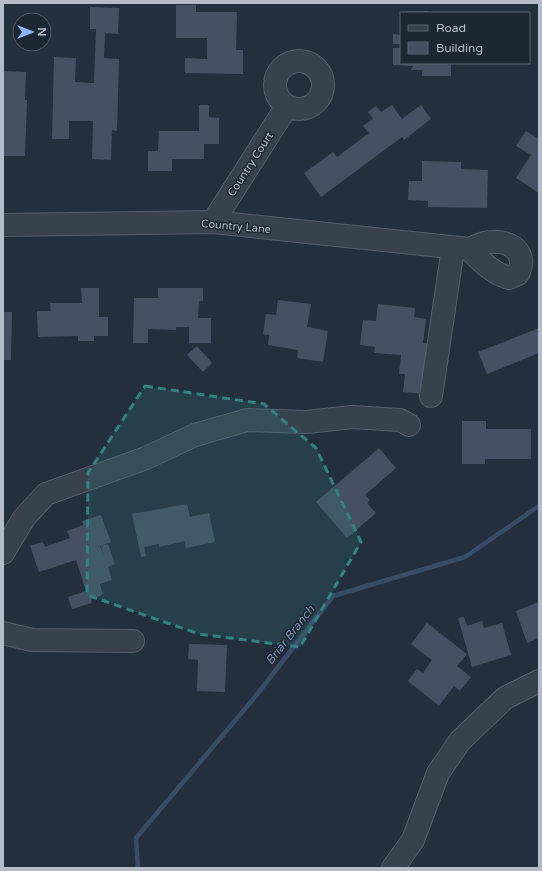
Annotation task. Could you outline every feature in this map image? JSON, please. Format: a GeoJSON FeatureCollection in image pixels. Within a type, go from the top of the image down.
{"type":"FeatureCollection","features":[{"type":"Feature","properties":{"kind":"street","name":"Country Court"},"geometry":{"type":"LineString","coordinates":[[213,222],[287,106]]}},
{"type":"Feature","properties":{"kind":"street","name":"Country Lane"},"geometry":{"type":"LineString","coordinates":[[3,225],[213,222],[461,249],[431,396]]}},
{"type":"Feature","properties":{"kind":"street"},"geometry":{"type":"LineString","coordinates":[[3,553],[24,518],[46,494],[146,458],[194,435],[247,420],[307,422],[352,417],[400,420],[408,425]]}},
{"type":"Feature","properties":{"kind":"street"},"geometry":{"type":"LineString","coordinates":[[3,633],[32,640],[133,641]]}},
{"type":"Feature","properties":{"kind":"street"},"geometry":{"type":"LineString","coordinates":[[393,868],[413,840],[438,773],[460,741],[505,698],[539,681]]}},
{"type":"Feature","properties":{"kind":"highlighted area"},"geometry":{"type":"Polygon","coordinates":[[[145,386],[264,404],[316,448],[361,542],[300,647],[199,634],[87,595],[88,473],[145,386]]]}},
{"type":"Feature","properties":{"kind":"building"},"geometry":{"type":"Polygon","coordinates":[[[176,5],[196,5],[196,12],[237,12],[236,50],[243,50],[243,74],[185,73],[185,58],[207,59],[207,38],[176,38],[176,5]]]}},
{"type":"Feature","properties":{"kind":"building"},"geometry":{"type":"Polygon","coordinates":[[[90,7],[119,8],[118,34],[105,33],[104,58],[119,59],[117,131],[112,130],[111,160],[92,159],[93,121],[69,121],[69,139],[52,139],[54,57],[76,58],[75,82],[94,83],[96,29],[90,29],[90,7]]]}},
{"type":"Feature","properties":{"kind":"building"},"geometry":{"type":"Polygon","coordinates":[[[408,11],[428,11],[428,12],[407,12],[408,11]]]}},
{"type":"Feature","properties":{"kind":"building"},"geometry":{"type":"Polygon","coordinates":[[[393,34],[400,35],[400,44],[393,44],[393,34]]]}},
{"type":"Feature","properties":{"kind":"building"},"geometry":{"type":"Polygon","coordinates":[[[393,48],[400,48],[400,64],[451,64],[451,76],[422,76],[422,70],[411,70],[413,66],[393,65],[393,48]]]}},
{"type":"Feature","properties":{"kind":"building"},"geometry":{"type":"Polygon","coordinates":[[[4,71],[26,72],[25,100],[27,100],[25,156],[3,156],[4,71]]]}},
{"type":"Feature","properties":{"kind":"building"},"geometry":{"type":"Polygon","coordinates":[[[199,105],[209,105],[209,117],[219,118],[219,144],[204,144],[204,159],[172,159],[172,171],[148,171],[148,151],[158,151],[159,131],[199,131],[199,105]]]}},
{"type":"Feature","properties":{"kind":"building"},"geometry":{"type":"Polygon","coordinates":[[[392,105],[402,119],[421,105],[431,119],[404,140],[402,137],[321,197],[304,173],[333,152],[337,157],[369,133],[363,126],[373,119],[368,112],[376,106],[381,112],[392,105]]]}},
{"type":"Feature","properties":{"kind":"building"},"geometry":{"type":"Polygon","coordinates":[[[526,131],[539,139],[539,193],[516,178],[531,155],[516,146],[526,131]]]}},
{"type":"Feature","properties":{"kind":"building"},"geometry":{"type":"Polygon","coordinates":[[[422,161],[461,162],[461,169],[488,170],[487,208],[428,207],[428,201],[408,200],[409,181],[422,181],[422,161]]]}},
{"type":"Feature","properties":{"kind":"building"},"geometry":{"type":"Polygon","coordinates":[[[81,288],[99,288],[99,317],[108,317],[108,336],[94,336],[94,341],[78,341],[78,336],[38,337],[37,311],[51,311],[50,303],[82,303],[81,288]]]}},
{"type":"Feature","properties":{"kind":"building"},"geometry":{"type":"Polygon","coordinates":[[[158,288],[203,288],[203,301],[199,301],[198,318],[211,318],[211,343],[189,343],[189,327],[176,327],[176,330],[148,329],[148,343],[133,343],[134,298],[158,298],[158,288]]]}},
{"type":"Feature","properties":{"kind":"building"},"geometry":{"type":"Polygon","coordinates":[[[278,300],[311,304],[307,327],[328,331],[323,362],[297,358],[298,350],[268,345],[269,335],[263,334],[266,314],[276,315],[278,300]]]}},
{"type":"Feature","properties":{"kind":"building"},"geometry":{"type":"Polygon","coordinates":[[[378,304],[415,308],[414,317],[426,319],[423,343],[436,344],[424,394],[403,392],[405,374],[399,374],[401,355],[374,353],[375,347],[360,345],[363,320],[376,321],[378,304]]]}},
{"type":"Feature","properties":{"kind":"building"},"geometry":{"type":"Polygon","coordinates":[[[3,312],[12,312],[11,360],[3,360],[3,312]]]}},
{"type":"Feature","properties":{"kind":"building"},"geometry":{"type":"Polygon","coordinates":[[[539,328],[539,353],[487,374],[478,352],[539,328]]]}},
{"type":"Feature","properties":{"kind":"building"},"geometry":{"type":"Polygon","coordinates":[[[197,346],[212,363],[203,372],[187,355],[197,346]]]}},
{"type":"Feature","properties":{"kind":"building"},"geometry":{"type":"Polygon","coordinates":[[[462,421],[486,421],[486,429],[531,429],[531,459],[485,459],[485,464],[462,464],[462,421]]]}},
{"type":"Feature","properties":{"kind":"building"},"geometry":{"type":"Polygon","coordinates":[[[379,448],[396,468],[365,495],[370,500],[367,503],[376,513],[347,538],[316,502],[379,448]]]}},
{"type":"Feature","properties":{"kind":"building"},"geometry":{"type":"Polygon","coordinates":[[[187,504],[190,517],[209,513],[215,542],[186,548],[185,541],[159,547],[159,544],[144,547],[146,556],[141,557],[132,514],[187,504]]]}},
{"type":"Feature","properties":{"kind":"building"},"geometry":{"type":"Polygon","coordinates":[[[101,515],[111,542],[100,546],[104,556],[101,546],[108,544],[115,564],[108,567],[112,580],[100,584],[103,595],[91,599],[92,603],[72,609],[68,597],[86,591],[76,560],[39,572],[30,546],[43,542],[45,547],[70,538],[67,531],[83,525],[82,521],[101,515]]]}},
{"type":"Feature","properties":{"kind":"building"},"geometry":{"type":"Polygon","coordinates":[[[539,602],[539,638],[527,643],[516,611],[539,602]]]}},
{"type":"Feature","properties":{"kind":"building"},"geometry":{"type":"Polygon","coordinates":[[[464,617],[467,626],[482,621],[484,628],[502,623],[511,655],[472,667],[458,618],[464,617]]]}},
{"type":"Feature","properties":{"kind":"building"},"geometry":{"type":"Polygon","coordinates":[[[427,623],[467,654],[457,666],[471,677],[460,691],[454,686],[439,706],[408,681],[417,669],[423,673],[432,660],[411,644],[427,623]]]}},
{"type":"Feature","properties":{"kind":"building"},"geometry":{"type":"Polygon","coordinates":[[[189,644],[227,645],[225,692],[197,691],[198,660],[188,659],[189,644]]]}},
{"type":"Feature","properties":{"kind":"waterway","name":"Briar Branch"},"geometry":{"type":"LineString","coordinates":[[138,868],[136,838],[255,697],[333,596],[465,557],[539,506]]}}]}
